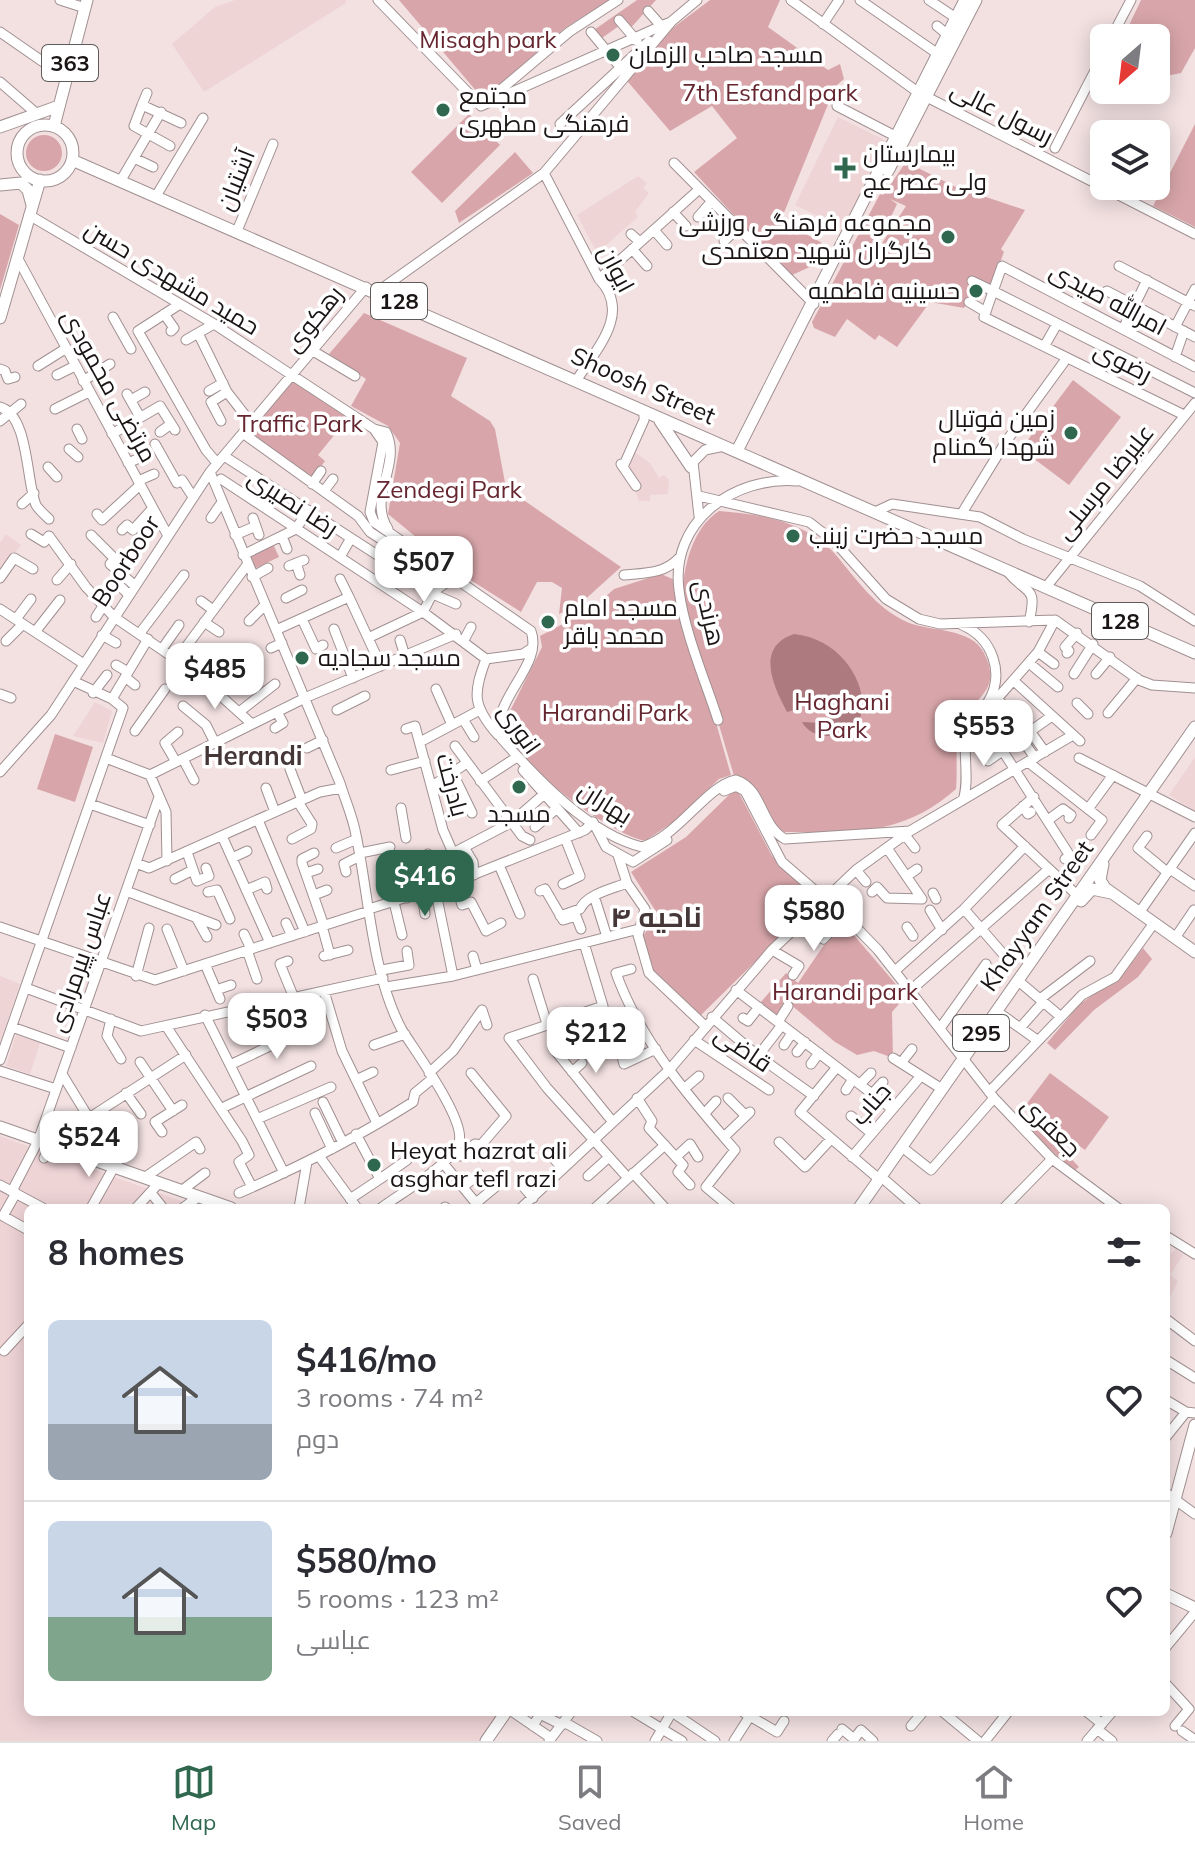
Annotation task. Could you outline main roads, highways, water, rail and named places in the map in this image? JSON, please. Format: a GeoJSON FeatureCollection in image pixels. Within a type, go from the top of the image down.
{"type":"FeatureCollection","features":[{"type":"Feature","properties":{"kind":"main road"},"geometry":{"type":"LineString","coordinates":[[892,156],[897,137],[923,95],[938,54],[965,0]]}},
{"type":"Feature","properties":{"kind":"main road"},"geometry":{"type":"LineString","coordinates":[[737,451],[976,0]]}},
{"type":"Feature","properties":{"kind":"main road","name":"363"},"geometry":{"type":"LineString","coordinates":[[54,126],[86,4]]}},
{"type":"Feature","properties":{"kind":"main road"},"geometry":{"type":"LineString","coordinates":[[0,127],[59,106]]}},
{"type":"Feature","properties":{"kind":"main road"},"geometry":{"type":"LineString","coordinates":[[54,126],[70,140],[72,160],[60,177],[40,180],[22,169],[17,156],[20,139],[34,127],[54,126]]}},
{"type":"Feature","properties":{"kind":"main road"},"geometry":{"type":"LineString","coordinates":[[0,127],[20,139]]}},
{"type":"Feature","properties":{"kind":"main road","name":"Shoosh Street"},"geometry":{"type":"LineString","coordinates":[[72,160],[372,289],[1195,653]]}},
{"type":"Feature","properties":{"kind":"main road"},"geometry":{"type":"LineString","coordinates":[[0,184],[22,169]]}},
{"type":"Feature","properties":{"kind":"main road"},"geometry":{"type":"LineString","coordinates":[[0,318],[40,180]]}},
{"type":"Feature","properties":{"kind":"main road"},"geometry":{"type":"LineString","coordinates":[[0,184],[21,183],[28,190],[31,210]]}},
{"type":"Feature","properties":{"kind":"main road"},"geometry":{"type":"LineString","coordinates":[[656,417],[679,444],[691,467]]}},
{"type":"Feature","properties":{"kind":"main road","name":"Khayyam Street"},"geometry":{"type":"LineString","coordinates":[[869,1204],[942,1089],[1002,1015],[1195,727]]}},
{"type":"Feature","properties":{"kind":"main road"},"geometry":{"type":"LineString","coordinates":[[1105,858],[1100,880],[1111,893],[1195,952]]}},
{"type":"Feature","properties":{"kind":"main road","name":"Khayyam Street"},"geometry":{"type":"LineString","coordinates":[[862,1204],[907,1151],[1081,895],[1092,889],[1111,893]]}},
{"type":"Feature","properties":{"kind":"main road"},"geometry":{"type":"LineString","coordinates":[[0,1127],[144,1178],[155,1188],[235,1202]]}},
{"type":"Feature","properties":{"kind":"main road"},"geometry":{"type":"LineString","coordinates":[[1170,1496],[1193,1441],[1195,1425]]}},
{"type":"Feature","properties":{"kind":"main road"},"geometry":{"type":"LineString","coordinates":[[1170,1596],[1195,1610]]}},
{"type":"Feature","properties":{"kind":"main road"},"geometry":{"type":"LineString","coordinates":[[486,1741],[503,1716]]}},
{"type":"Feature","properties":{"kind":"place","name":"مسجد صاحب الزمان"},"geometry":{"type":"Point","coordinates":[613,55]}},
{"type":"Feature","properties":{"kind":"place","name":"مجتمع فرهنگی مطهری"},"geometry":{"type":"Point","coordinates":[443,110]}},
{"type":"Feature","properties":{"kind":"place","name":"بیمارستان ولی عصر عج"},"geometry":{"type":"Point","coordinates":[845,168]}},
{"type":"Feature","properties":{"kind":"place","name":"مجموعه فرهنگی ورزشی کارگران شهید معتمدی"},"geometry":{"type":"Point","coordinates":[948,237]}},
{"type":"Feature","properties":{"kind":"place","name":"حسینیه فاطمیه"},"geometry":{"type":"Point","coordinates":[976,291]}},
{"type":"Feature","properties":{"kind":"place","name":"زمین فوتبال شهدا گمنام"},"geometry":{"type":"Point","coordinates":[1071,433]}},
{"type":"Feature","properties":{"kind":"place","name":"مسجد حضرت زینب"},"geometry":{"type":"Point","coordinates":[793,536]}},
{"type":"Feature","properties":{"kind":"place","name":"مسجد امام محمد باقر"},"geometry":{"type":"Point","coordinates":[548,622]}},
{"type":"Feature","properties":{"kind":"place","name":"مسجد سجادیه"},"geometry":{"type":"Point","coordinates":[302,658]}},
{"type":"Feature","properties":{"kind":"place","name":"مسجد"},"geometry":{"type":"Point","coordinates":[519,787]}},
{"type":"Feature","properties":{"kind":"place","name":"Heyat hazrat ali asghar tefl razi"},"geometry":{"type":"Point","coordinates":[374,1165]}},
{"type":"Feature","properties":{"kind":"district","name":"Herandi"},"geometry":{"type":"Point","coordinates":[253,756]}},
{"type":"Feature","properties":{"kind":"district","name":"ناحیه ۴"},"geometry":{"type":"Point","coordinates":[656,917]}},
{"type":"Feature","properties":{"kind":"park label","name":"Misagh park"},"geometry":{"type":"Point","coordinates":[488,40]}},
{"type":"Feature","properties":{"kind":"park label","name":"7th Esfand park"},"geometry":{"type":"Point","coordinates":[770,93]}},
{"type":"Feature","properties":{"kind":"park label","name":"Traffic Park"},"geometry":{"type":"Point","coordinates":[300,424]}},
{"type":"Feature","properties":{"kind":"park label","name":"Zendegi Park"},"geometry":{"type":"Point","coordinates":[449,490]}},
{"type":"Feature","properties":{"kind":"park label","name":"Harandi Park"},"geometry":{"type":"Point","coordinates":[615,713]}},
{"type":"Feature","properties":{"kind":"park label","name":"Haghani Park"},"geometry":{"type":"Point","coordinates":[842,716]}},
{"type":"Feature","properties":{"kind":"park label","name":"Harandi park"},"geometry":{"type":"Point","coordinates":[845,992]}}]}
